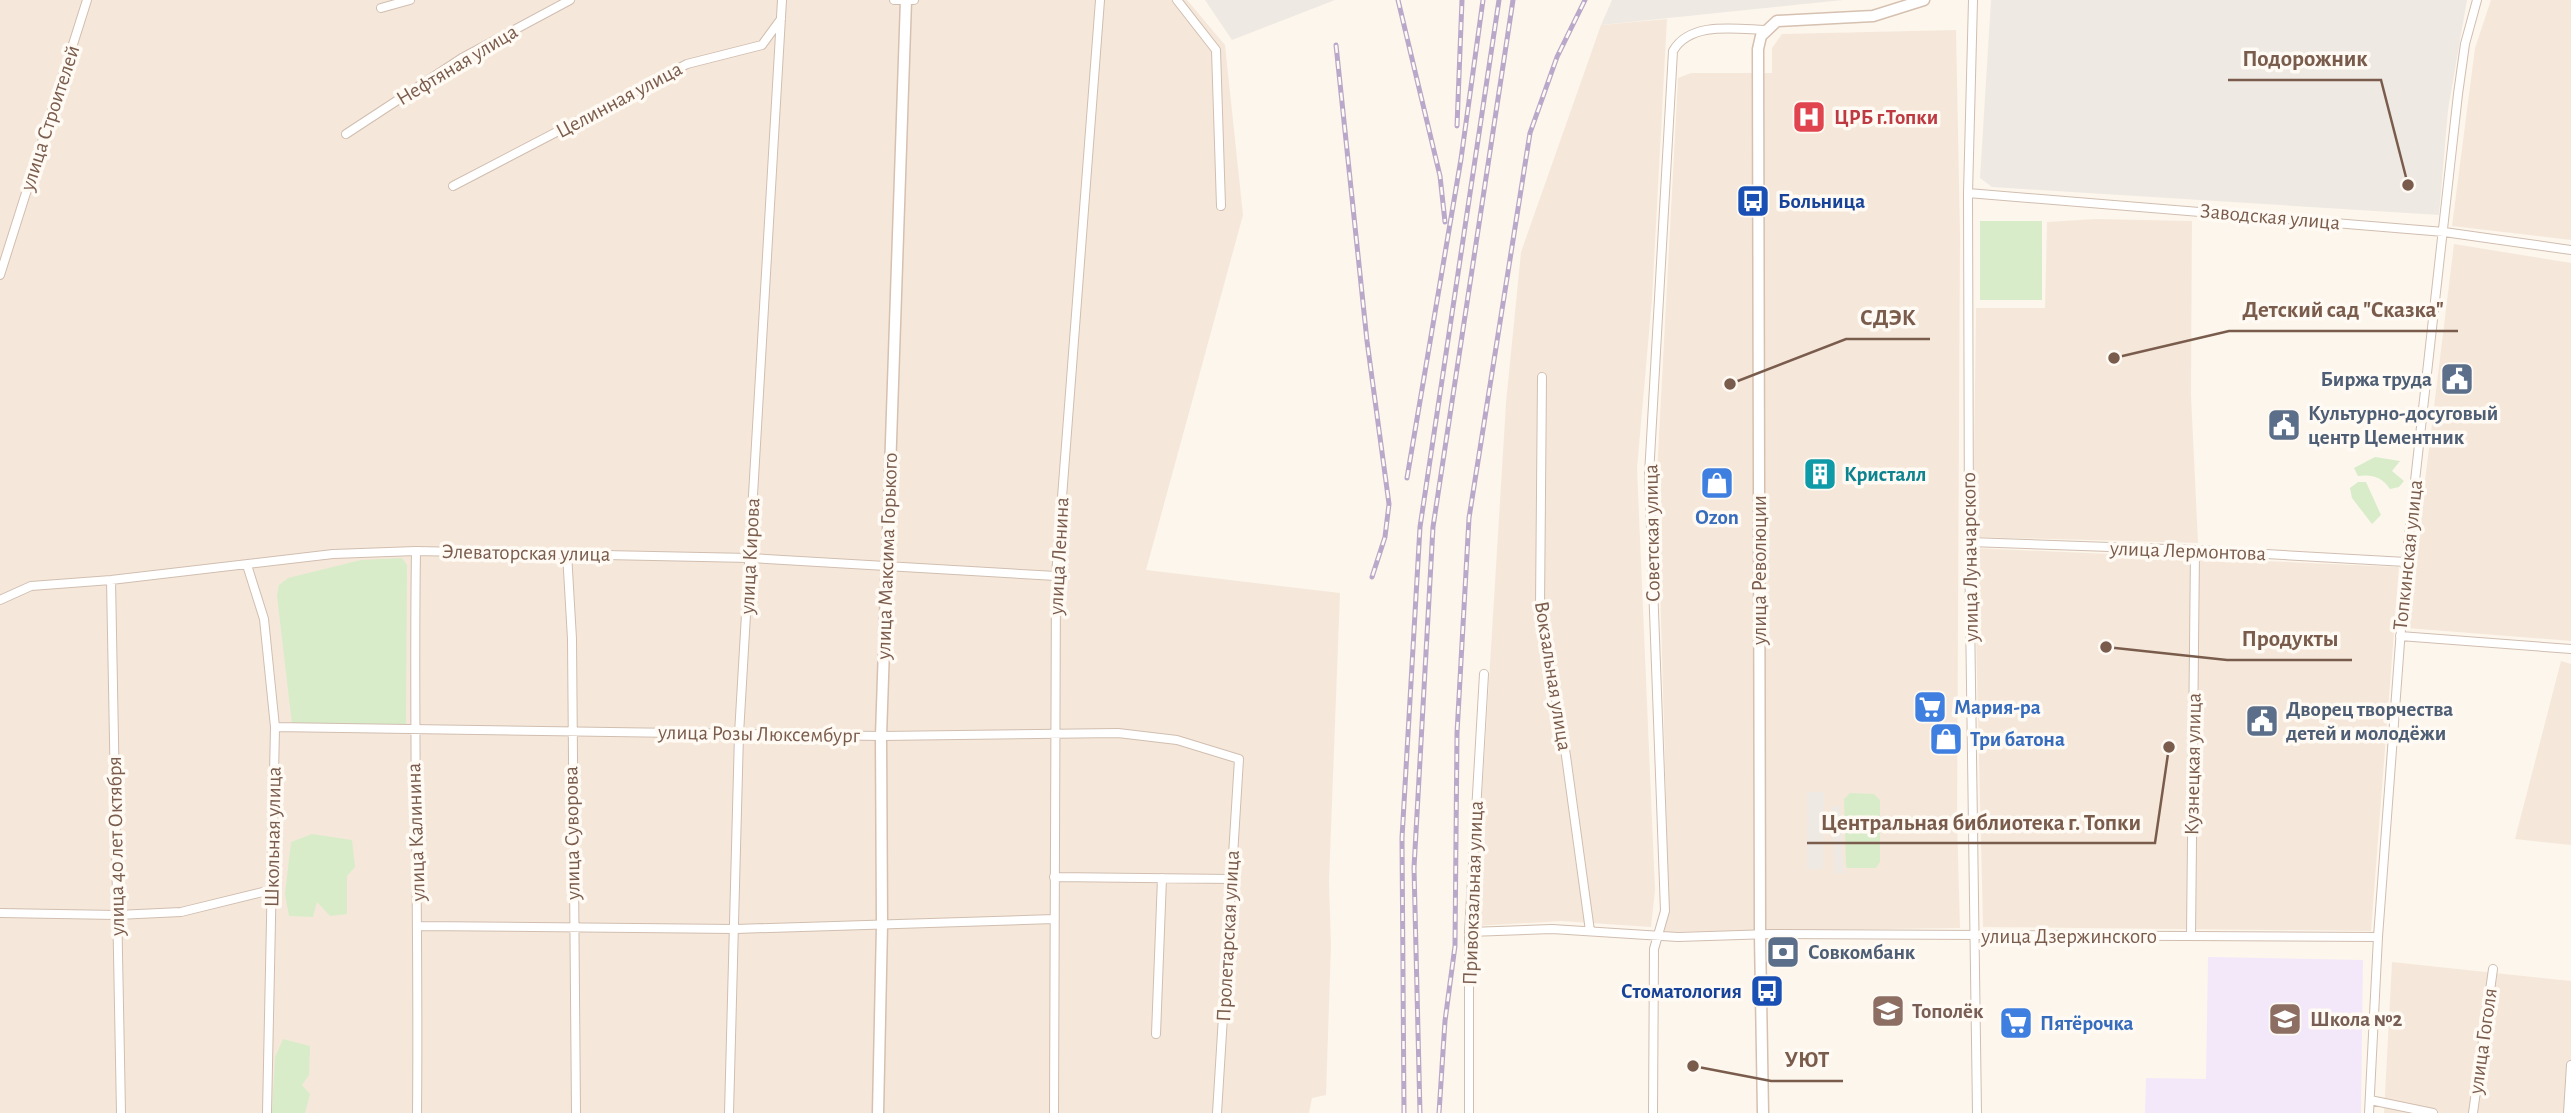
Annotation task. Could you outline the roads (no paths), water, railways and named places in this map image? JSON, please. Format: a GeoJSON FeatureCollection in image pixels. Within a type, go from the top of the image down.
{"type":"FeatureCollection","features":[{"type":"Feature","properties":{"kind":"street","name":"улица Строителей"},"geometry":{"type":"LineString","coordinates":[[0,275],[87,0]]}},
{"type":"Feature","properties":{"kind":"street"},"geometry":{"type":"LineString","coordinates":[[381,8],[410,0]]}},
{"type":"Feature","properties":{"kind":"street","name":"Нефтяная улица"},"geometry":{"type":"LineString","coordinates":[[346,134],[462,58],[570,0]]}},
{"type":"Feature","properties":{"kind":"street","name":"улица Кирова"},"geometry":{"type":"LineString","coordinates":[[729,1113],[736,929],[739,734],[782,0]]}},
{"type":"Feature","properties":{"kind":"street"},"geometry":{"type":"LineString","coordinates":[[894,0],[909,0]]}},
{"type":"Feature","properties":{"kind":"street","name":"улица Максима Горького"},"geometry":{"type":"LineString","coordinates":[[878,1113],[882,925],[881,736],[909,0]]}},
{"type":"Feature","properties":{"kind":"street","name":"улица Ленина"},"geometry":{"type":"LineString","coordinates":[[1054,1113],[1056,576],[1100,0]]}},
{"type":"Feature","properties":{"kind":"street"},"geometry":{"type":"LineString","coordinates":[[1177,0],[1216,50],[1221,206]]}},
{"type":"Feature","properties":{"kind":"street"},"geometry":{"type":"LineString","coordinates":[[1765,30],[1783,19],[1873,16],[1924,0]]}},
{"type":"Feature","properties":{"kind":"street","name":"улица Луначарского"},"geometry":{"type":"LineString","coordinates":[[1973,0],[1968,193],[1969,542],[1977,1113]]}},
{"type":"Feature","properties":{"kind":"street","name":"Топкинская улица"},"geometry":{"type":"LineString","coordinates":[[2369,1113],[2378,937],[2406,562],[2459,82],[2465,44],[2477,0]]}},
{"type":"Feature","properties":{"kind":"street","name":"Целинная улица"},"geometry":{"type":"LineString","coordinates":[[453,186],[687,64],[762,45],[781,19]]}},
{"type":"Feature","properties":{"kind":"street","name":"Советская улица"},"geometry":{"type":"LineString","coordinates":[[1653,1113],[1654,949],[1665,911],[1649,475],[1673,51],[1681,40],[1693,33],[1742,28],[1765,30]]}},
{"type":"Feature","properties":{"kind":"street","name":"улица Революции"},"geometry":{"type":"LineString","coordinates":[[1763,1113],[1759,934],[1758,49],[1765,30]]}},
{"type":"Feature","properties":{"kind":"street","name":"Заводская улица"},"geometry":{"type":"LineString","coordinates":[[1968,193],[2094,206],[2199,211],[2444,232],[2571,250]]}},
{"type":"Feature","properties":{"kind":"street","name":"Вокзальная улица"},"geometry":{"type":"LineString","coordinates":[[1542,376],[1540,608],[1566,756],[1590,931]]}},
{"type":"Feature","properties":{"kind":"street","name":"улица Лермонтова"},"geometry":{"type":"LineString","coordinates":[[1969,542],[2195,550],[2406,562]]}},
{"type":"Feature","properties":{"kind":"street","name":"Кузнецкая улица"},"geometry":{"type":"LineString","coordinates":[[2191,936],[2195,550]]}},
{"type":"Feature","properties":{"kind":"street","name":"Элеваторская улица"},"geometry":{"type":"LineString","coordinates":[[0,600],[31,586],[111,580],[333,554],[416,551],[750,558],[1056,576]]}},
{"type":"Feature","properties":{"kind":"street","name":"улица Калинина"},"geometry":{"type":"LineString","coordinates":[[416,551],[413,729],[419,926],[417,1113]]}},
{"type":"Feature","properties":{"kind":"street","name":"улица Суворова"},"geometry":{"type":"LineString","coordinates":[[567,553],[572,639],[576,1113]]}},
{"type":"Feature","properties":{"kind":"street","name":"Школьная улица"},"geometry":{"type":"LineString","coordinates":[[247,565],[264,619],[275,727],[267,1113]]}},
{"type":"Feature","properties":{"kind":"street","name":"улица 40 лет Октября"},"geometry":{"type":"LineString","coordinates":[[111,580],[121,1113]]}},
{"type":"Feature","properties":{"kind":"street"},"geometry":{"type":"LineString","coordinates":[[2400,636],[2571,649]]}},
{"type":"Feature","properties":{"kind":"street","name":"Привокзальная улица"},"geometry":{"type":"LineString","coordinates":[[1469,1113],[1469,932],[1484,674]]}},
{"type":"Feature","properties":{"kind":"street","name":"улица Розы Люксембург"},"geometry":{"type":"LineString","coordinates":[[275,727],[881,736],[1118,733],[1177,740],[1239,758]]}},
{"type":"Feature","properties":{"kind":"street","name":"Пролетарская улица"},"geometry":{"type":"LineString","coordinates":[[1217,1113],[1239,758]]}},
{"type":"Feature","properties":{"kind":"street"},"geometry":{"type":"LineString","coordinates":[[1054,877],[1232,879]]}},
{"type":"Feature","properties":{"kind":"street"},"geometry":{"type":"LineString","coordinates":[[1156,1034],[1162,878]]}},
{"type":"Feature","properties":{"kind":"street"},"geometry":{"type":"LineString","coordinates":[[0,913],[117,915],[181,912],[271,890]]}},
{"type":"Feature","properties":{"kind":"street"},"geometry":{"type":"LineString","coordinates":[[419,926],[573,925],[736,929],[1054,919]]}},
{"type":"Feature","properties":{"kind":"street","name":"улица Дзержинского"},"geometry":{"type":"LineString","coordinates":[[1469,932],[1590,931],[1658,936],[1759,934],[2378,937]]}},
{"type":"Feature","properties":{"kind":"street","name":"улица Гоголя"},"geometry":{"type":"LineString","coordinates":[[2473,1113],[2493,969]]}},
{"type":"Feature","properties":{"kind":"street"},"geometry":{"type":"LineString","coordinates":[[2568,1113],[2571,1065]]}},
{"type":"Feature","properties":{"kind":"street"},"geometry":{"type":"LineString","coordinates":[[2370,1100],[2433,1113]]}},
{"type":"Feature","properties":{"kind":"railway"},"geometry":{"type":"LineString","coordinates":[[1398,0],[1440,176],[1445,222]]}},
{"type":"Feature","properties":{"kind":"railway"},"geometry":{"type":"LineString","coordinates":[[1457,126],[1462,0]]}},
{"type":"Feature","properties":{"kind":"railway"},"geometry":{"type":"LineString","coordinates":[[1407,478],[1461,159],[1483,0]]}},
{"type":"Feature","properties":{"kind":"railway"},"geometry":{"type":"LineString","coordinates":[[1404,1113],[1402,838],[1420,527],[1499,0]]}},
{"type":"Feature","properties":{"kind":"railway"},"geometry":{"type":"LineString","coordinates":[[1420,1113],[1414,868],[1433,527],[1513,0]]}},
{"type":"Feature","properties":{"kind":"railway"},"geometry":{"type":"LineString","coordinates":[[1439,1113],[1445,1021],[1455,946],[1457,733],[1469,518],[1530,133],[1557,57],[1585,0]]}},
{"type":"Feature","properties":{"kind":"railway"},"geometry":{"type":"LineString","coordinates":[[1336,45],[1367,341],[1389,504],[1385,537],[1372,577]]}},
{"type":"Feature","properties":{"kind":"place","name":"ЦРБ г.Топки"},"geometry":{"type":"Point","coordinates":[1809,117]}},
{"type":"Feature","properties":{"kind":"place","name":"Подорожник"},"geometry":{"type":"Point","coordinates":[2408,185]}},
{"type":"Feature","properties":{"kind":"place","name":"Больница"},"geometry":{"type":"Point","coordinates":[1753,201]}},
{"type":"Feature","properties":{"kind":"place","name":"Детский сад \"Сказка\""},"geometry":{"type":"Point","coordinates":[2114,358]}},
{"type":"Feature","properties":{"kind":"place","name":"Биржа труда"},"geometry":{"type":"Point","coordinates":[2457,379]}},
{"type":"Feature","properties":{"kind":"place","name":"СДЭК"},"geometry":{"type":"Point","coordinates":[1730,384]}},
{"type":"Feature","properties":{"kind":"place","name":"Культурно-досуговый центр Цементник"},"geometry":{"type":"Point","coordinates":[2284,425]}},
{"type":"Feature","properties":{"kind":"place","name":"Кристалл"},"geometry":{"type":"Point","coordinates":[1820,474]}},
{"type":"Feature","properties":{"kind":"place","name":"Ozon"},"geometry":{"type":"Point","coordinates":[1717,483]}},
{"type":"Feature","properties":{"kind":"place","name":"Продукты"},"geometry":{"type":"Point","coordinates":[2106,647]}},
{"type":"Feature","properties":{"kind":"place","name":"Мария-ра"},"geometry":{"type":"Point","coordinates":[1930,707]}},
{"type":"Feature","properties":{"kind":"place","name":"Дворец творчества детей и молодёжи"},"geometry":{"type":"Point","coordinates":[2262,721]}},
{"type":"Feature","properties":{"kind":"place","name":"Три батона"},"geometry":{"type":"Point","coordinates":[1946,739]}},
{"type":"Feature","properties":{"kind":"place","name":"Центральная библиотека г. Топки"},"geometry":{"type":"Point","coordinates":[2169,747]}},
{"type":"Feature","properties":{"kind":"place","name":"Совкомбанк"},"geometry":{"type":"Point","coordinates":[1783,952]}},
{"type":"Feature","properties":{"kind":"place","name":"Стоматология"},"geometry":{"type":"Point","coordinates":[1767,991]}},
{"type":"Feature","properties":{"kind":"place","name":"Тополёк"},"geometry":{"type":"Point","coordinates":[1888,1011]}},
{"type":"Feature","properties":{"kind":"place","name":"Школа №2"},"geometry":{"type":"Point","coordinates":[2285,1019]}},
{"type":"Feature","properties":{"kind":"place","name":"Пятёрочка"},"geometry":{"type":"Point","coordinates":[2016,1023]}},
{"type":"Feature","properties":{"kind":"place","name":"УЮТ"},"geometry":{"type":"Point","coordinates":[1693,1066]}}]}
